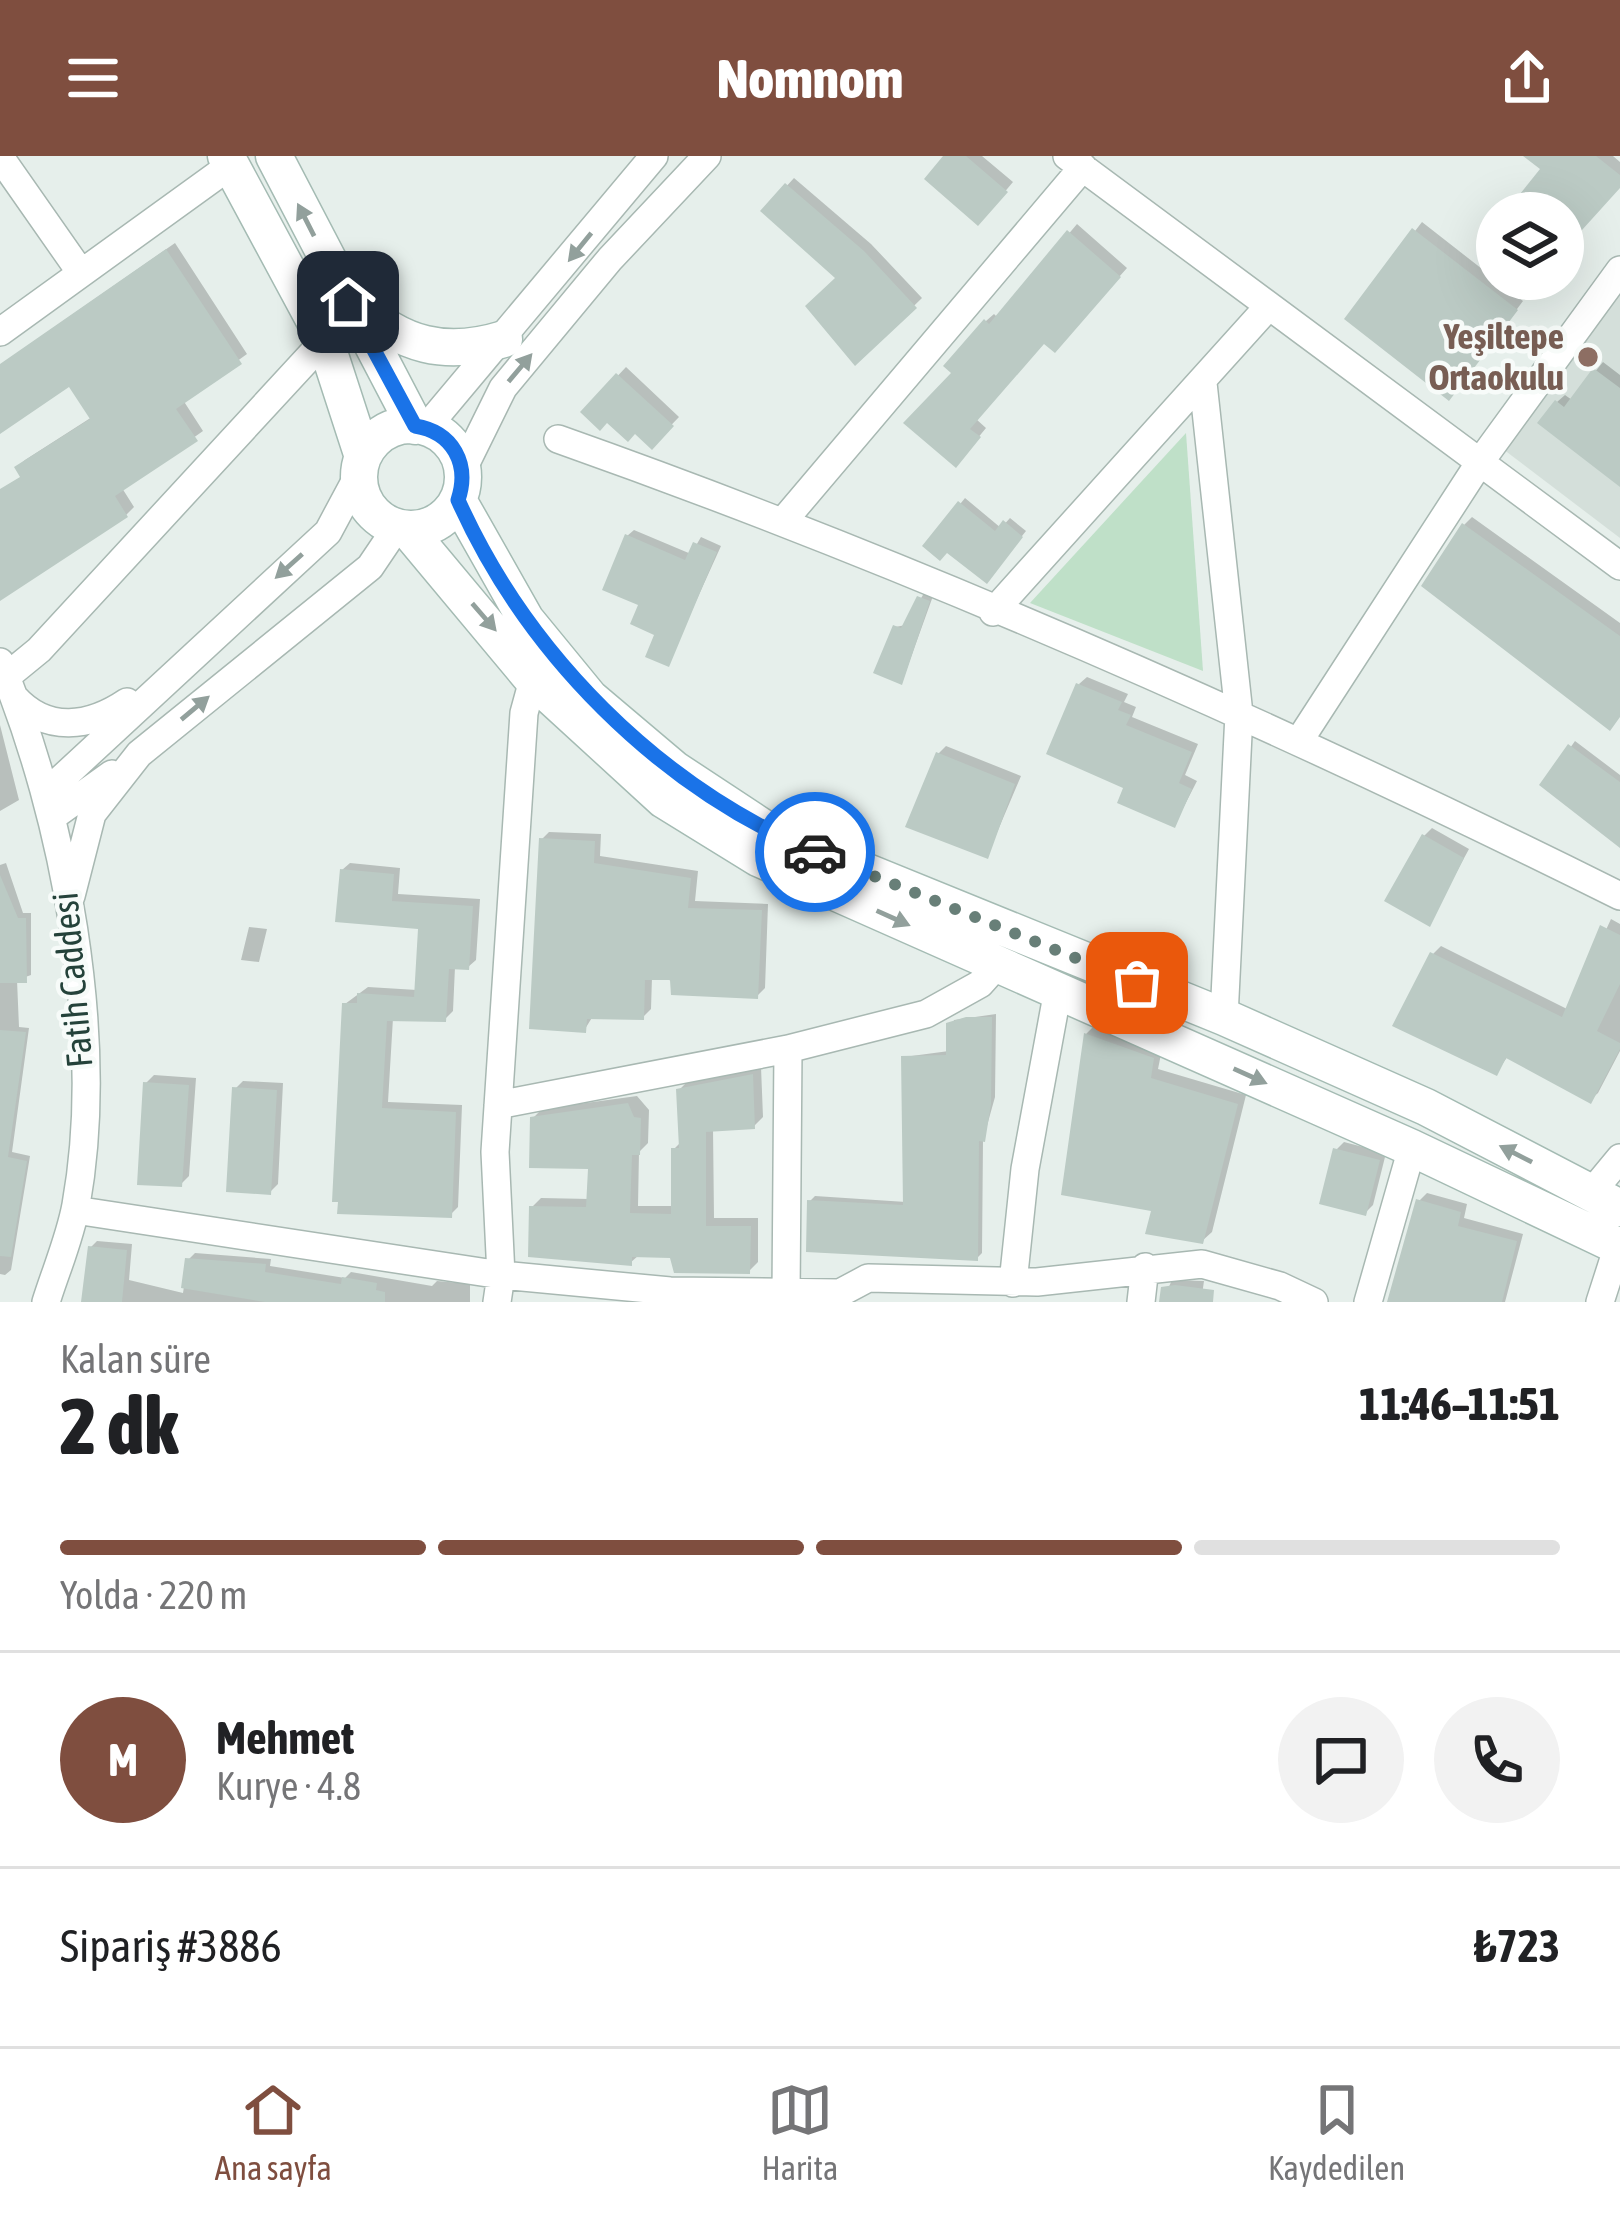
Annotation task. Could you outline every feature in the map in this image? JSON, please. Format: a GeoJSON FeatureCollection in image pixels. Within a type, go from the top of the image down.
{"type":"FeatureCollection","features":[{"type":"Feature","properties":{"kind":"main road"},"geometry":{"type":"LineString","coordinates":[[274,156],[420,427]]}},
{"type":"Feature","properties":{"kind":"main road"},"geometry":{"type":"LineString","coordinates":[[229,160],[326,340],[368,505],[402,528],[533,680],[664,800],[758,858],[1412,1148],[1619,1247]]}},
{"type":"Feature","properties":{"kind":"main road"},"geometry":{"type":"LineString","coordinates":[[339,284],[384,327],[416,345],[462,349],[504,339]]}},
{"type":"Feature","properties":{"kind":"main road"},"geometry":{"type":"LineString","coordinates":[[361,466],[386,432],[420,427],[448,440],[460,484],[526,620],[590,698],[674,769],[771,833],[1224,1017],[1426,1107],[1606,1200]]}},
{"type":"Feature","properties":{"kind":"main road"},"geometry":{"type":"LineString","coordinates":[[402,528],[437,522],[460,484]]}},
{"type":"Feature","properties":{"kind":"street"},"geometry":{"type":"LineString","coordinates":[[420,427],[504,339],[654,156]]}},
{"type":"Feature","properties":{"kind":"street"},"geometry":{"type":"LineString","coordinates":[[460,484],[503,388],[610,259],[707,156]]}},
{"type":"Feature","properties":{"kind":"street"},"geometry":{"type":"LineString","coordinates":[[0,157],[79,271]]}},
{"type":"Feature","properties":{"kind":"street"},"geometry":{"type":"LineString","coordinates":[[0,332],[229,160]]}},
{"type":"Feature","properties":{"kind":"street"},"geometry":{"type":"LineString","coordinates":[[785,519],[1075,162],[1620,566]]}},
{"type":"Feature","properties":{"kind":"street"},"geometry":{"type":"LineString","coordinates":[[1299,741],[1480,462],[1620,270]]}},
{"type":"Feature","properties":{"kind":"street"},"geometry":{"type":"LineString","coordinates":[[993,612],[1268,307]]}},
{"type":"Feature","properties":{"kind":"street"},"geometry":{"type":"LineString","coordinates":[[216,634],[101,720],[74,725],[52,722],[7,679],[326,340]]}},
{"type":"Feature","properties":{"kind":"street"},"geometry":{"type":"LineString","coordinates":[[1203,383],[1239,714],[1224,1017]]}},
{"type":"Feature","properties":{"kind":"street"},"geometry":{"type":"LineString","coordinates":[[558,439],[785,519],[1239,714],[1620,896]]}},
{"type":"Feature","properties":{"kind":"street"},"geometry":{"type":"LineString","coordinates":[[50,804],[216,634],[328,532],[361,466]]}},
{"type":"Feature","properties":{"kind":"street"},"geometry":{"type":"LineString","coordinates":[[50,804],[139,754],[370,567],[402,528]]}},
{"type":"Feature","properties":{"kind":"street","name":"Fatih Caddesi"},"geometry":{"type":"LineString","coordinates":[[7,679],[50,804],[82,1000],[83,1158],[76,1210],[46,1302]]}},
{"type":"Feature","properties":{"kind":"street"},"geometry":{"type":"LineString","coordinates":[[499,1288],[495,1152],[524,712],[533,680]]}},
{"type":"Feature","properties":{"kind":"street"},"geometry":{"type":"LineString","coordinates":[[68,906],[92,814],[139,754]]}},
{"type":"Feature","properties":{"kind":"street"},"geometry":{"type":"LineString","coordinates":[[498,1105],[788,1048],[926,1014],[980,984],[997,964]]}},
{"type":"Feature","properties":{"kind":"street"},"geometry":{"type":"LineString","coordinates":[[1028,1289],[1024,1168],[1058,990]]}},
{"type":"Feature","properties":{"kind":"street"},"geometry":{"type":"LineString","coordinates":[[786,1295],[788,1048]]}},
{"type":"Feature","properties":{"kind":"street"},"geometry":{"type":"LineString","coordinates":[[1368,1302],[1412,1148]]}},
{"type":"Feature","properties":{"kind":"street"},"geometry":{"type":"LineString","coordinates":[[1606,1200],[1620,1158]]}},
{"type":"Feature","properties":{"kind":"street"},"geometry":{"type":"LineString","coordinates":[[76,1210],[499,1288],[670,1297],[840,1297],[868,1278],[1028,1289],[1145,1267],[1202,1264],[1280,1286],[1314,1302]]}},
{"type":"Feature","properties":{"kind":"street"},"geometry":{"type":"LineString","coordinates":[[1600,1302],[1619,1247]]}},
{"type":"Feature","properties":{"kind":"street"},"geometry":{"type":"LineString","coordinates":[[1141,1302],[1145,1267]]}},
{"type":"Feature","properties":{"kind":"shaded area","name":"Yeşiltepe Ortaokulu"},"geometry":{"type":"Polygon","coordinates":[[[1620,275],[1620,538],[1491,440],[1620,275]]]}},
{"type":"Feature","properties":{"kind":"green space"},"geometry":{"type":"Polygon","coordinates":[[[1186,433],[1203,671],[1030,603],[1186,433]]]}},
{"type":"Feature","properties":{"kind":"building"},"geometry":{"type":"Polygon","coordinates":[[[943,156],[966,156],[1008,192],[978,226],[924,179],[943,156]]]}},
{"type":"Feature","properties":{"kind":"building"},"geometry":{"type":"Polygon","coordinates":[[[1523,156],[1596,156],[1620,175],[1620,188],[1584,228],[1584,192],[1522,192],[1540,169],[1523,156]]]}},
{"type":"Feature","properties":{"kind":"building"},"geometry":{"type":"Polygon","coordinates":[[[785,183],[864,251],[917,308],[855,366],[805,306],[835,278],[760,211],[785,183]]]}},
{"type":"Feature","properties":{"kind":"building"},"geometry":{"type":"Polygon","coordinates":[[[1412,228],[1476,278],[1476,300],[1505,300],[1518,310],[1449,401],[1344,319],[1412,228]]]}},
{"type":"Feature","properties":{"kind":"building"},"geometry":{"type":"Polygon","coordinates":[[[1067,230],[1121,277],[1055,353],[1044,344],[970,429],[981,437],[956,468],[903,423],[951,373],[943,366],[984,319],[989,324],[1067,230]]]}},
{"type":"Feature","properties":{"kind":"building"},"geometry":{"type":"Polygon","coordinates":[[[166,249],[242,364],[176,409],[198,441],[115,496],[128,517],[0,601],[0,489],[20,477],[14,467],[90,419],[69,387],[0,434],[0,364],[166,249]]]}},
{"type":"Feature","properties":{"kind":"building"},"geometry":{"type":"Polygon","coordinates":[[[1593,368],[1620,388],[1620,487],[1537,423],[1555,400],[1564,407],[1593,368]]]}},
{"type":"Feature","properties":{"kind":"building"},"geometry":{"type":"Polygon","coordinates":[[[616,373],[674,426],[652,450],[635,434],[628,442],[607,423],[600,431],[580,412],[616,373]]]}},
{"type":"Feature","properties":{"kind":"building"},"geometry":{"type":"Polygon","coordinates":[[[958,501],[995,531],[1003,520],[1023,537],[987,584],[947,553],[940,561],[922,546],[958,501]]]}},
{"type":"Feature","properties":{"kind":"building"},"geometry":{"type":"Polygon","coordinates":[[[1462,523],[1620,636],[1620,717],[1610,731],[1421,586],[1462,523]]]}},
{"type":"Feature","properties":{"kind":"building"},"geometry":{"type":"Polygon","coordinates":[[[625,534],[685,560],[693,542],[717,552],[669,667],[645,657],[654,635],[630,624],[638,605],[602,590],[625,534]]]}},
{"type":"Feature","properties":{"kind":"building"},"geometry":{"type":"Polygon","coordinates":[[[917,596],[930,601],[902,685],[873,673],[893,625],[901,628],[917,596]]]}},
{"type":"Feature","properties":{"kind":"building"},"geometry":{"type":"Polygon","coordinates":[[[1076,683],[1122,702],[1118,710],[1131,715],[1126,725],[1192,752],[1179,783],[1192,789],[1175,828],[1117,803],[1123,788],[1046,754],[1076,683]]]}},
{"type":"Feature","properties":{"kind":"building"},"geometry":{"type":"Polygon","coordinates":[[[1568,744],[1620,782],[1620,848],[1539,785],[1568,744]]]}},
{"type":"Feature","properties":{"kind":"building"},"geometry":{"type":"Polygon","coordinates":[[[936,752],[1015,784],[988,859],[905,827],[936,752]]]}},
{"type":"Feature","properties":{"kind":"building"},"geometry":{"type":"Polygon","coordinates":[[[1422,834],[1464,858],[1430,927],[1384,901],[1422,834]]]}},
{"type":"Feature","properties":{"kind":"building"},"geometry":{"type":"Polygon","coordinates":[[[539,838],[595,841],[594,863],[691,878],[688,908],[762,910],[758,999],[671,995],[670,980],[645,980],[644,1020],[587,1019],[586,1033],[529,1029],[539,838]]]}},
{"type":"Feature","properties":{"kind":"building"},"geometry":{"type":"Polygon","coordinates":[[[340,869],[394,874],[392,901],[473,906],[469,970],[449,969],[446,1022],[387,1021],[382,1108],[456,1112],[452,1218],[337,1214],[338,1202],[332,1202],[342,1003],[357,1003],[357,993],[414,997],[418,929],[335,922],[340,869]]]}},
{"type":"Feature","properties":{"kind":"building"},"geometry":{"type":"Polygon","coordinates":[[[0,875],[18,918],[26,918],[27,983],[0,983],[0,875]]]}},
{"type":"Feature","properties":{"kind":"building"},"geometry":{"type":"Polygon","coordinates":[[[1600,925],[1620,935],[1620,984],[1597,1031],[1620,1043],[1620,1049],[1591,1104],[1506,1058],[1497,1076],[1392,1026],[1430,952],[1562,1017],[1600,925]]]}},
{"type":"Feature","properties":{"kind":"building"},"geometry":{"type":"Polygon","coordinates":[[[992,1017],[991,1104],[985,1142],[979,1141],[978,1261],[806,1252],[807,1200],[903,1205],[901,1056],[946,1055],[946,1023],[992,1017]]]}},
{"type":"Feature","properties":{"kind":"building"},"geometry":{"type":"Polygon","coordinates":[[[0,1030],[26,1032],[8,1157],[27,1161],[11,1257],[0,1256],[0,1030]]]}},
{"type":"Feature","properties":{"kind":"building"},"geometry":{"type":"Polygon","coordinates":[[[1084,1033],[1154,1058],[1151,1078],[1238,1104],[1203,1244],[1145,1234],[1151,1211],[1061,1195],[1084,1033]]]}},
{"type":"Feature","properties":{"kind":"building"},"geometry":{"type":"Polygon","coordinates":[[[753,1074],[755,1129],[706,1132],[706,1226],[751,1226],[750,1274],[674,1273],[670,1258],[632,1257],[632,1266],[528,1257],[529,1206],[586,1207],[588,1169],[529,1168],[530,1117],[628,1103],[634,1117],[641,1118],[640,1155],[632,1155],[630,1213],[671,1214],[671,1148],[679,1148],[676,1089],[753,1074]]]}},
{"type":"Feature","properties":{"kind":"building"},"geometry":{"type":"Polygon","coordinates":[[[143,1082],[189,1085],[182,1187],[137,1185],[143,1082]]]}},
{"type":"Feature","properties":{"kind":"building"},"geometry":{"type":"Polygon","coordinates":[[[232,1087],[277,1090],[271,1195],[226,1192],[232,1087]]]}},
{"type":"Feature","properties":{"kind":"building"},"geometry":{"type":"Polygon","coordinates":[[[1333,1148],[1380,1160],[1366,1216],[1319,1204],[1333,1148]]]}},
{"type":"Feature","properties":{"kind":"building"},"geometry":{"type":"Polygon","coordinates":[[[1416,1199],[1461,1212],[1458,1226],[1517,1241],[1502,1302],[1387,1302],[1416,1199]]]}},
{"type":"Feature","properties":{"kind":"building"},"geometry":{"type":"Polygon","coordinates":[[[88,1246],[127,1250],[122,1302],[81,1302],[88,1246]]]}},
{"type":"Feature","properties":{"kind":"building"},"geometry":{"type":"Polygon","coordinates":[[[185,1258],[266,1264],[265,1272],[341,1284],[342,1277],[377,1283],[376,1290],[385,1292],[385,1302],[265,1302],[181,1288],[185,1258]]]}},
{"type":"Feature","properties":{"kind":"building"},"geometry":{"type":"Polygon","coordinates":[[[1161,1287],[1214,1290],[1213,1302],[1159,1302],[1161,1287]]]}},
{"type":"Feature","properties":{"kind":"way so far"},"geometry":{"type":"LineString","coordinates":[[815,852],[1137,983]]}},
{"type":"Feature","properties":{"kind":"place","name":"Yeşiltepe Ortaokulu"},"geometry":{"type":"Point","coordinates":[1588,357]}},
{"type":"Feature","properties":{"kind":"route"},"geometry":{"type":"LineString","coordinates":[[348,302],[415,426],[435,430],[458,453],[463,485],[458,500],[475,538],[526,620],[590,698],[674,769],[771,833],[815,852]]}}]}
